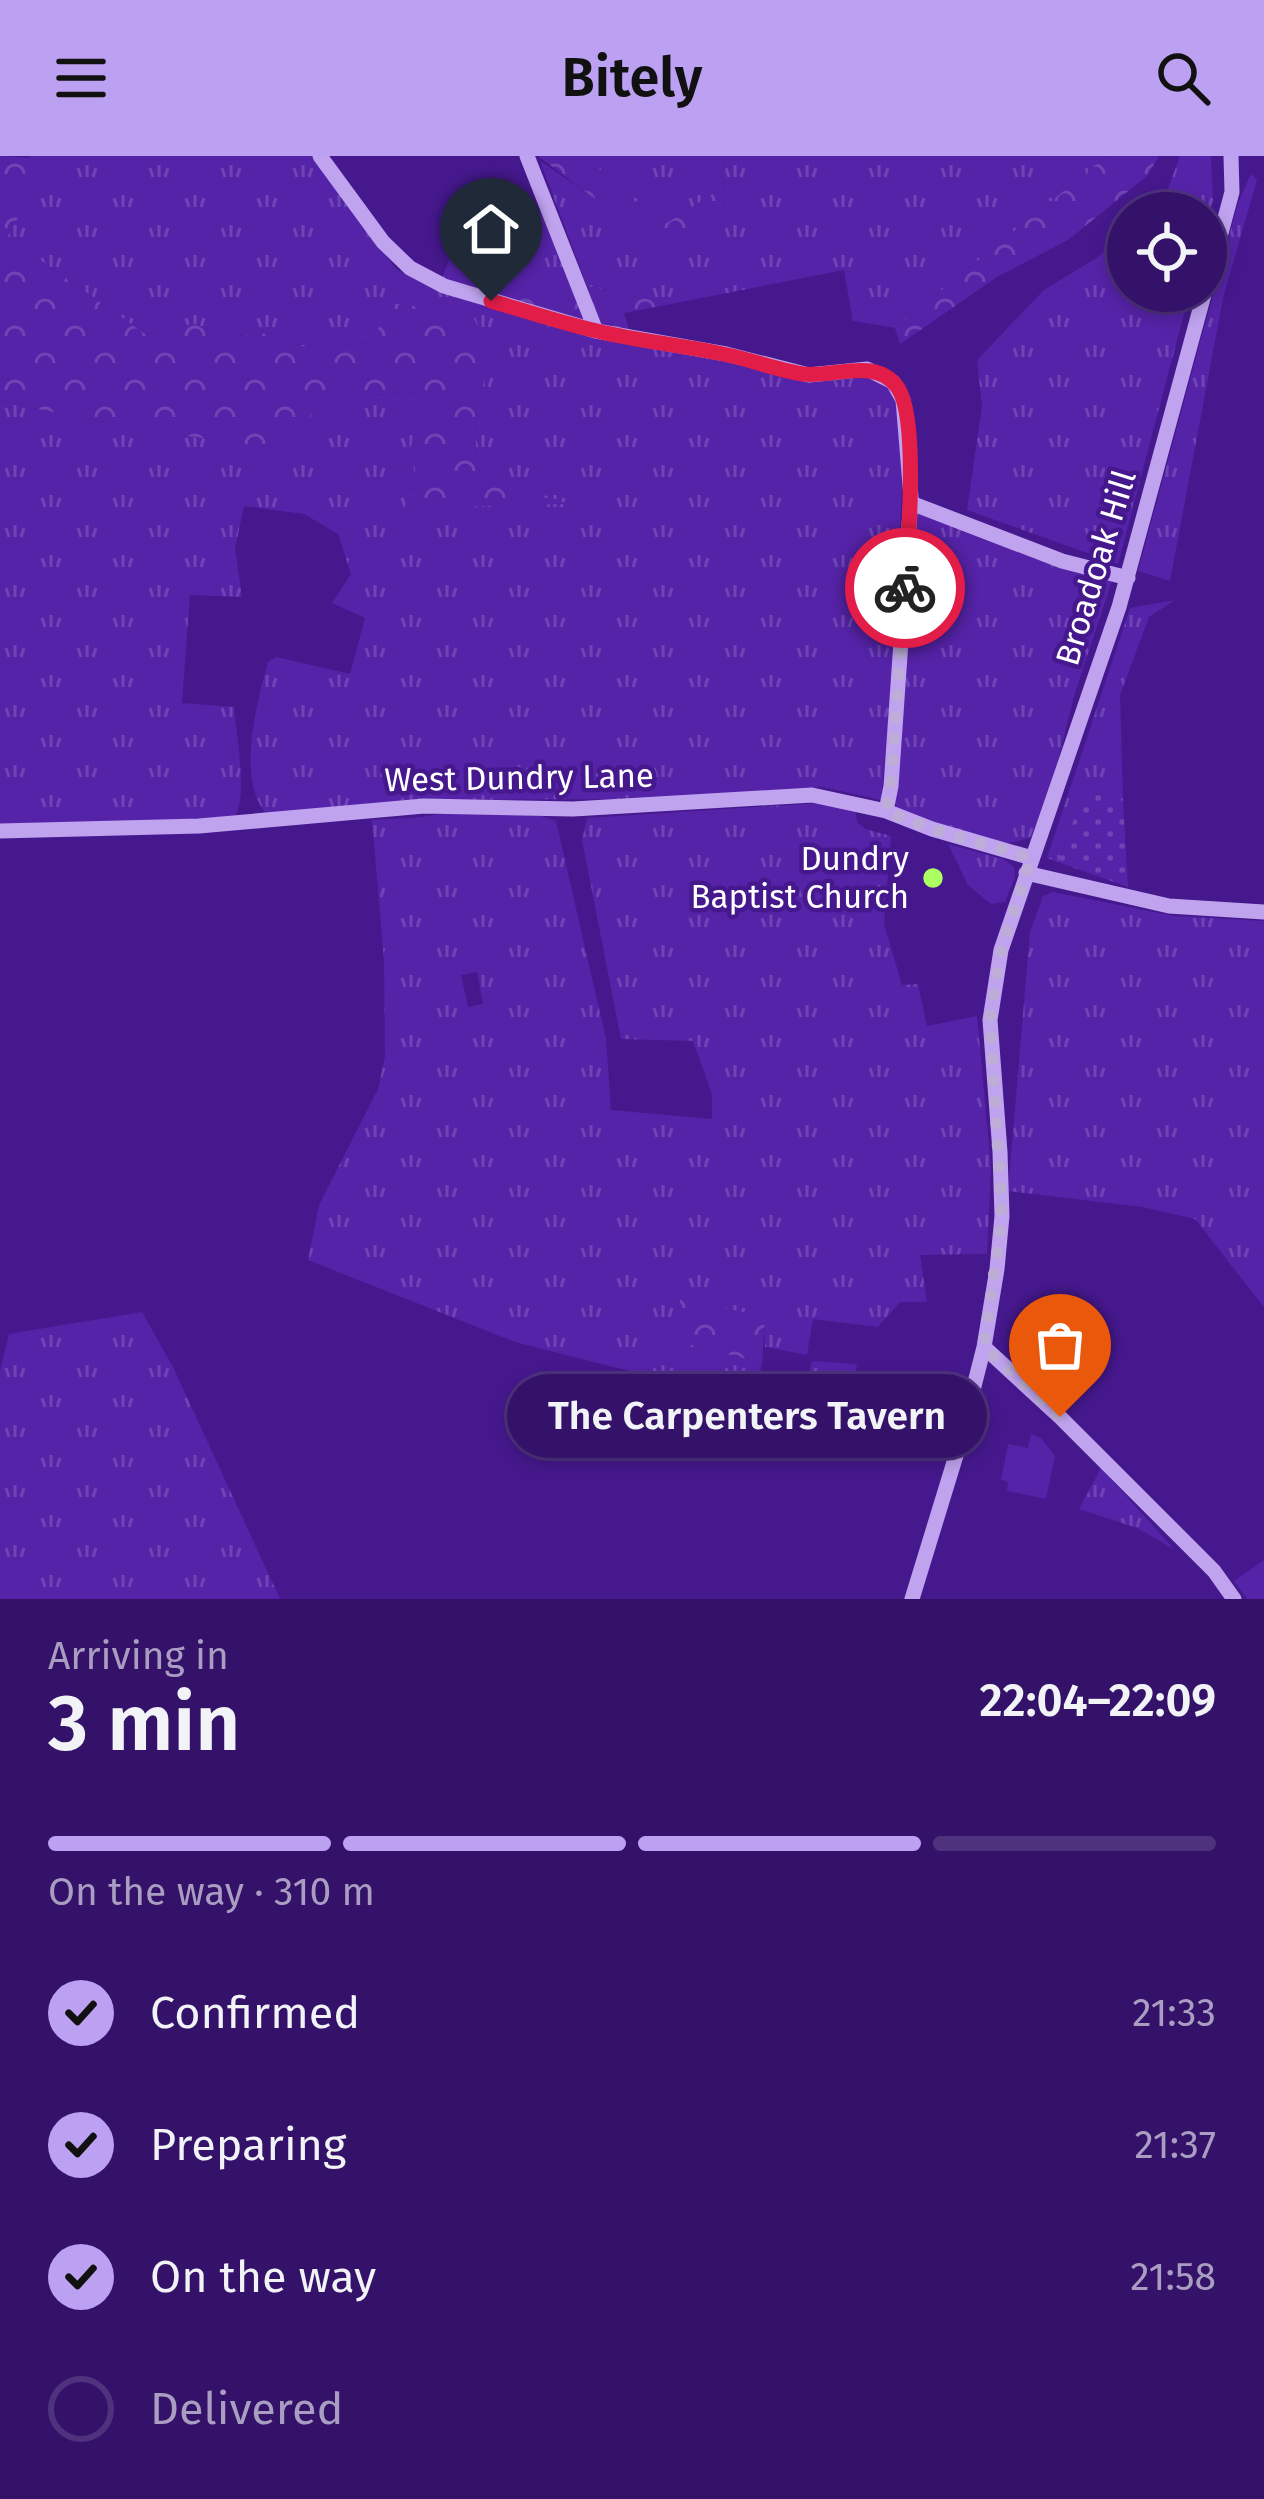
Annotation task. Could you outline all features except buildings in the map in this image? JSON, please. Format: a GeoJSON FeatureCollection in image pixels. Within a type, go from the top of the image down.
{"type":"FeatureCollection","features":[{"type":"Feature","properties":{"kind":"street"},"geometry":{"type":"LineString","coordinates":[[320,156],[355,208],[410,268],[444,286],[596,331],[726,354],[809,375],[867,369],[893,382],[903,400],[911,503],[886,811]]}},
{"type":"Feature","properties":{"kind":"street"},"geometry":{"type":"LineString","coordinates":[[527,156],[596,331]]}},
{"type":"Feature","properties":{"kind":"street","name":"Broadoak Hill"},"geometry":{"type":"LineString","coordinates":[[1227,211],[1232,192],[1231,156]]}},
{"type":"Feature","properties":{"kind":"street","name":"Broadoak Hill"},"geometry":{"type":"LineString","coordinates":[[912,1599],[984,1347],[1002,1216],[990,1020],[1001,950],[1128,578],[1200,312]]}},
{"type":"Feature","properties":{"kind":"street"},"geometry":{"type":"LineString","coordinates":[[911,503],[1062,561],[1128,578]]}},
{"type":"Feature","properties":{"kind":"street","name":"West Dundry Lane"},"geometry":{"type":"LineString","coordinates":[[0,831],[200,826],[424,806],[573,808],[812,795],[886,811],[1029,866],[1169,906],[1264,912]]}},
{"type":"Feature","properties":{"kind":"street"},"geometry":{"type":"LineString","coordinates":[[984,1347],[1214,1571],[1234,1599]]}},
{"type":"Feature","properties":{"kind":"green space"},"geometry":{"type":"Polygon","coordinates":[[[0,156],[33,158],[37,184],[7,237],[145,334],[193,324],[242,336],[269,333],[304,347],[371,343],[391,303],[471,314],[492,349],[475,416],[476,467],[567,504],[404,508],[416,485],[411,448],[422,392],[319,398],[304,427],[274,464],[249,469],[215,440],[0,401],[0,156]]]}},
{"type":"Feature","properties":{"kind":"green space"},"geometry":{"type":"Polygon","coordinates":[[[29,156],[312,156],[396,269],[429,286],[593,337],[880,378],[900,401],[902,487],[893,678],[881,800],[823,787],[647,799],[418,800],[266,813],[252,781],[251,761],[268,662],[276,657],[350,674],[365,618],[332,603],[351,574],[338,534],[304,514],[244,506],[235,548],[242,597],[190,595],[182,703],[234,707],[241,779],[235,816],[0,824],[0,401],[215,440],[304,427],[319,398],[423,392],[411,448],[416,485],[405,507],[564,503],[476,467],[475,416],[492,349],[371,343],[304,347],[269,333],[242,336],[193,324],[145,334],[6,236],[37,184],[29,156]]]}},
{"type":"Feature","properties":{"kind":"green space"},"geometry":{"type":"Polygon","coordinates":[[[538,156],[585,156],[662,226],[719,190],[715,156],[726,156],[723,216],[707,231],[665,246],[538,156]]]}},
{"type":"Feature","properties":{"kind":"green space"},"geometry":{"type":"Polygon","coordinates":[[[585,156],[715,156],[720,190],[662,226],[585,156]]]}},
{"type":"Feature","properties":{"kind":"green space"},"geometry":{"type":"Polygon","coordinates":[[[726,156],[1107,156],[895,328],[853,321],[844,270],[671,304],[587,286],[540,161],[665,246],[723,216],[726,156]]]}},
{"type":"Feature","properties":{"kind":"green space"},"geometry":{"type":"Polygon","coordinates":[[[1107,156],[1159,156],[1147,176],[1127,192],[1107,192],[1107,208],[1068,240],[997,277],[900,344],[895,328],[1107,156]]]}},
{"type":"Feature","properties":{"kind":"green space"},"geometry":{"type":"Polygon","coordinates":[[[1180,156],[1211,156],[1213,192],[1165,192],[1180,156]]]}},
{"type":"Feature","properties":{"kind":"green space"},"geometry":{"type":"Polygon","coordinates":[[[1251,174],[1257,180],[1227,284],[1227,243],[1251,174]]]}},
{"type":"Feature","properties":{"kind":"green space"},"geometry":{"type":"Polygon","coordinates":[[[542,212],[579,301],[448,263],[456,242],[542,212]]]}},
{"type":"Feature","properties":{"kind":"green space"},"geometry":{"type":"Polygon","coordinates":[[[1107,248],[1107,312],[1184,312],[1118,564],[967,510],[982,406],[977,360],[1044,290],[1107,248]]]}},
{"type":"Feature","properties":{"kind":"green space"},"geometry":{"type":"Polygon","coordinates":[[[448,263],[579,301],[588,323],[442,278],[448,263]]]}},
{"type":"Feature","properties":{"kind":"green space"},"geometry":{"type":"Polygon","coordinates":[[[587,286],[671,304],[624,313],[630,333],[601,327],[587,286]]]}},
{"type":"Feature","properties":{"kind":"green space"},"geometry":{"type":"Polygon","coordinates":[[[1208,312],[1220,312],[1170,581],[1138,571],[1208,312]]]}},
{"type":"Feature","properties":{"kind":"green space"},"geometry":{"type":"Polygon","coordinates":[[[916,512],[1112,581],[1074,696],[1050,793],[1031,837],[1015,842],[981,841],[898,810],[894,802],[916,512]]]}},
{"type":"Feature","properties":{"kind":"green space"},"geometry":{"type":"Polygon","coordinates":[[[1175,600],[1149,617],[1120,695],[1123,801],[1085,790],[1058,862],[1047,858],[1130,608],[1175,600]]]}},
{"type":"Feature","properties":{"kind":"green space"},"geometry":{"type":"Polygon","coordinates":[[[1085,790],[1123,801],[1128,887],[1058,862],[1085,790]]]}},
{"type":"Feature","properties":{"kind":"green space"},"geometry":{"type":"Polygon","coordinates":[[[820,803],[855,808],[857,822],[865,829],[891,836],[884,924],[902,985],[918,984],[927,1026],[977,1016],[991,1167],[987,1254],[920,1255],[927,1302],[900,1302],[878,1327],[813,1319],[807,1355],[765,1347],[764,1317],[669,1339],[762,1363],[755,1395],[800,1405],[797,1419],[660,1386],[649,1376],[515,1342],[308,1260],[319,1205],[378,1089],[385,1056],[384,960],[372,820],[440,813],[541,816],[556,821],[606,1039],[611,1110],[712,1119],[712,1094],[693,1041],[621,1039],[582,840],[587,818],[820,803]],[[477,972],[461,975],[468,1007],[483,1004],[477,972]]]}},
{"type":"Feature","properties":{"kind":"green space"},"geometry":{"type":"Polygon","coordinates":[[[948,844],[1003,859],[1014,867],[1005,902],[991,904],[968,885],[948,844]]]}},
{"type":"Feature","properties":{"kind":"green space"},"geometry":{"type":"Polygon","coordinates":[[[1053,892],[1174,916],[1264,921],[1264,1307],[1195,1219],[1143,1207],[1008,1191],[1030,932],[1043,896],[1053,892]]]}},
{"type":"Feature","properties":{"kind":"green space"},"geometry":{"type":"Polygon","coordinates":[[[681,1298],[765,1317],[762,1363],[668,1339],[681,1298]]]}},
{"type":"Feature","properties":{"kind":"green space"},"geometry":{"type":"Polygon","coordinates":[[[142,1312],[173,1367],[280,1599],[0,1599],[0,1372],[9,1334],[142,1312]]]}},
{"type":"Feature","properties":{"kind":"green space"},"geometry":{"type":"Polygon","coordinates":[[[812,1361],[857,1364],[849,1414],[801,1400],[812,1361]]]}},
{"type":"Feature","properties":{"kind":"green space"},"geometry":{"type":"Polygon","coordinates":[[[1031,1434],[1042,1439],[1055,1456],[1046,1499],[1007,1491],[1008,1482],[1001,1480],[1008,1444],[1028,1448],[1031,1434]]]}},
{"type":"Feature","properties":{"kind":"green space"},"geometry":{"type":"Polygon","coordinates":[[[1101,1468],[1174,1549],[1137,1528],[1079,1509],[1101,1468]]]}},
{"type":"Feature","properties":{"kind":"green space"},"geometry":{"type":"Polygon","coordinates":[[[1264,1560],[1264,1599],[1247,1599],[1234,1581],[1264,1560]]]}},
{"type":"Feature","properties":{"kind":"way so far"},"geometry":{"type":"LineString","coordinates":[[905,588],[886,811],[1031,858],[1001,950],[990,1020],[1002,1216],[984,1347],[1060,1417]]}},
{"type":"Feature","properties":{"kind":"place","name":"Dundry Baptist Church"},"geometry":{"type":"Point","coordinates":[933,878]}},
{"type":"Feature","properties":{"kind":"place","name":"The Carpenters Tavern"},"geometry":{"type":"Point","coordinates":[1060,1417]}},
{"type":"Feature","properties":{"kind":"route"},"geometry":{"type":"LineString","coordinates":[[491,301],[596,331],[726,354],[782,370],[809,375],[867,369],[883,375],[900,392],[906,428],[911,497],[905,588]]}}]}
